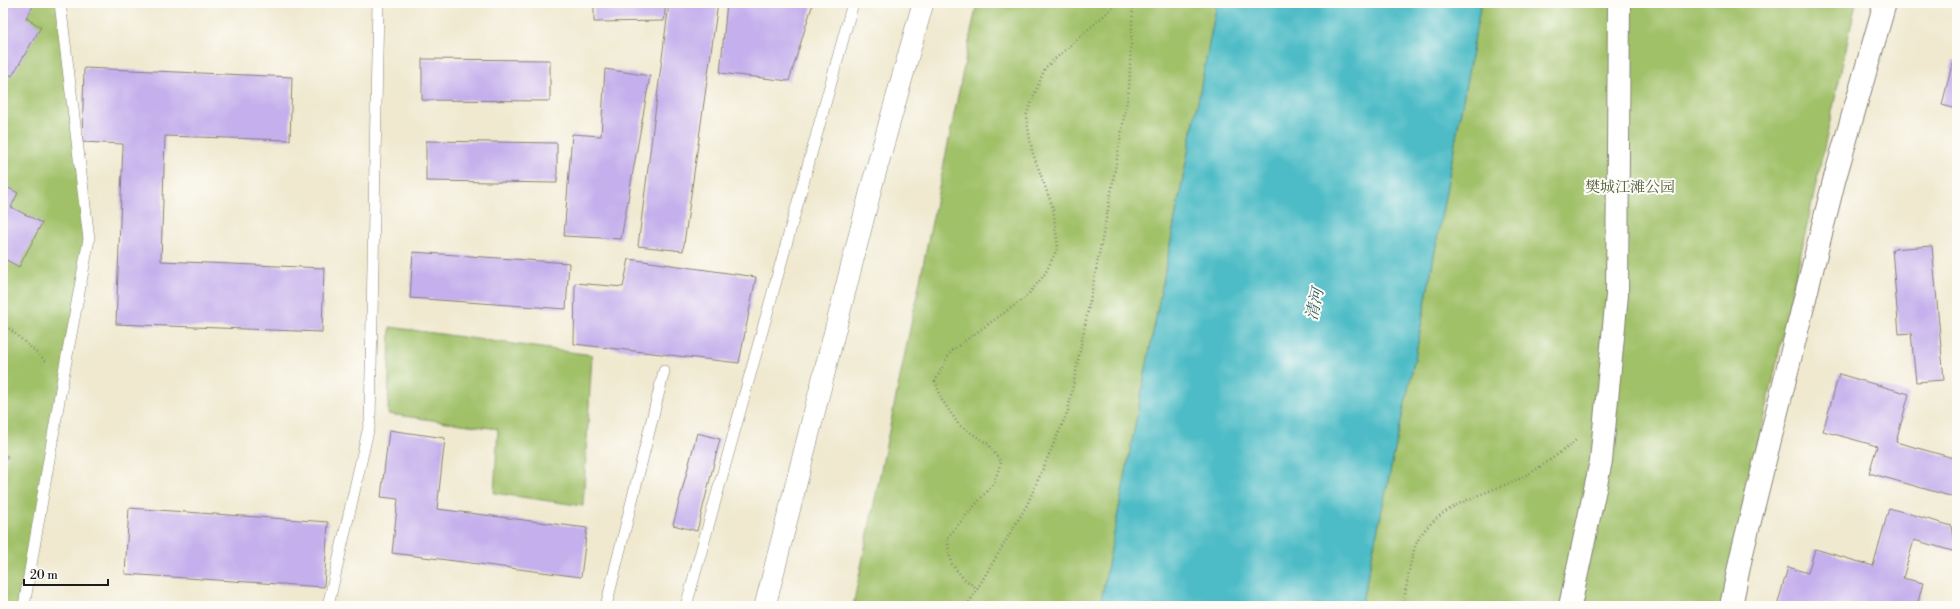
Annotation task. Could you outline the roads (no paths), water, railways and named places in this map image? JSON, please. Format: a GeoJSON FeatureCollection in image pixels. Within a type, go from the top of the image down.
{"type":"FeatureCollection","features":[{"type":"Feature","properties":{"kind":"street"},"geometry":{"type":"LineString","coordinates":[[765,606],[872,185],[923,3]]}},
{"type":"Feature","properties":{"kind":"street"},"geometry":{"type":"LineString","coordinates":[[1570,606],[1601,461],[1617,295],[1619,3]]}},
{"type":"Feature","properties":{"kind":"street"},"geometry":{"type":"LineString","coordinates":[[1731,606],[1741,557],[1834,181],[1885,3]]}},
{"type":"Feature","properties":{"kind":"lane"},"geometry":{"type":"LineString","coordinates":[[24,606],[63,377],[89,239],[60,3]]}},
{"type":"Feature","properties":{"kind":"lane"},"geometry":{"type":"LineString","coordinates":[[328,606],[370,422],[378,3]]}},
{"type":"Feature","properties":{"kind":"lane"},"geometry":{"type":"LineString","coordinates":[[686,606],[853,3]]}},
{"type":"Feature","properties":{"kind":"lane"},"geometry":{"type":"LineString","coordinates":[[606,606],[664,371]]}},
{"type":"Feature","properties":{"kind":"water","name":"清河"},"geometry":{"type":"Polygon","coordinates":[[[1217,3],[1481,3],[1416,353],[1361,606],[1100,606],[1217,3]]]}},
{"type":"Feature","properties":{"kind":"park label","name":"樊城江滩公园"},"geometry":{"type":"Point","coordinates":[1630,187]}}]}
